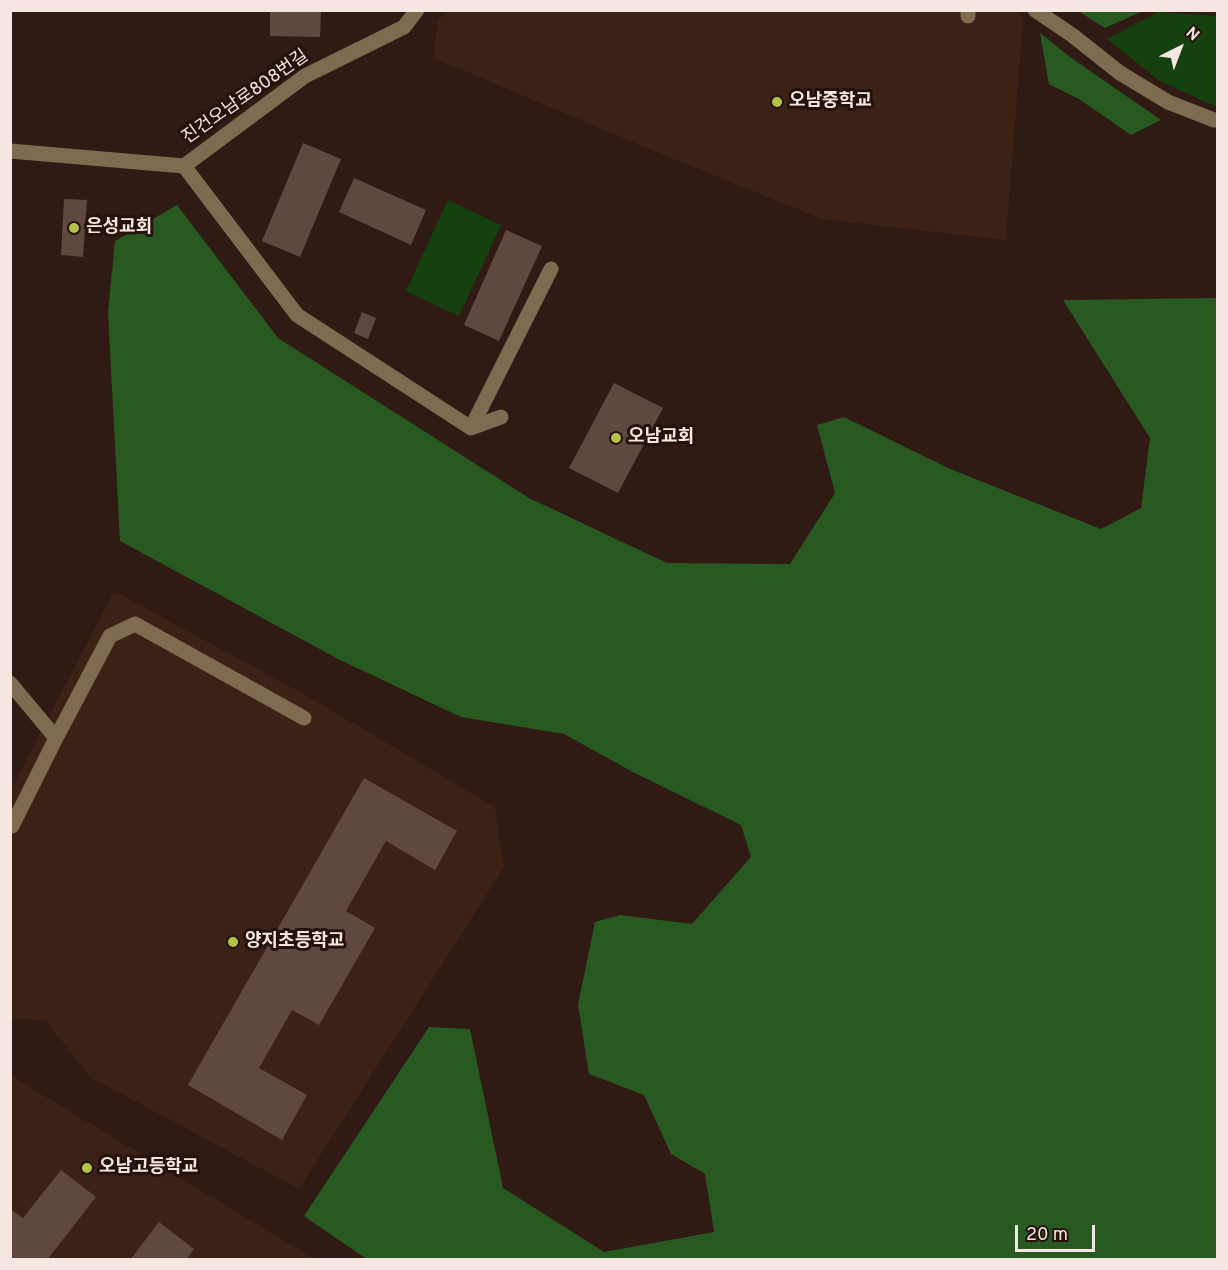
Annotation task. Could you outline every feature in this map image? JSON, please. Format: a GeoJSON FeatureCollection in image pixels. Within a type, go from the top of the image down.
{"type":"FeatureCollection","features":[{"type":"Feature","properties":{"kind":"street","name":"진건오남로808번길"},"geometry":{"type":"LineString","coordinates":[[10,151],[184,166],[305,76],[404,27],[417,10]]}},
{"type":"Feature","properties":{"kind":"street"},"geometry":{"type":"LineString","coordinates":[[1035,10],[1072,35],[1120,73],[1168,102],[1218,120]]}},
{"type":"Feature","properties":{"kind":"street"},"geometry":{"type":"LineString","coordinates":[[184,166],[297,315],[471,428]]}},
{"type":"Feature","properties":{"kind":"street"},"geometry":{"type":"LineString","coordinates":[[471,428],[551,269]]}},
{"type":"Feature","properties":{"kind":"street"},"geometry":{"type":"LineString","coordinates":[[471,428],[501,417]]}},
{"type":"Feature","properties":{"kind":"street"},"geometry":{"type":"LineString","coordinates":[[12,826],[110,636],[135,624],[304,718]]}},
{"type":"Feature","properties":{"kind":"street"},"geometry":{"type":"LineString","coordinates":[[10,683],[56,738]]}},
{"type":"Feature","properties":{"kind":"shaded area","name":"오남중학교"},"geometry":{"type":"Polygon","coordinates":[[[446,11],[1019,11],[1023,20],[1006,240],[822,219],[642,146],[434,58],[437,21],[446,11]]]}},
{"type":"Feature","properties":{"kind":"shaded area","name":"양지초등학교"},"geometry":{"type":"Polygon","coordinates":[[[114,591],[309,697],[495,807],[504,867],[299,1189],[90,1077],[46,1021],[11,1017],[10,792],[114,591]]]}},
{"type":"Feature","properties":{"kind":"shaded area","name":"오남고등학교"},"geometry":{"type":"Polygon","coordinates":[[[11,1076],[315,1259],[11,1259],[11,1076]]]}},
{"type":"Feature","properties":{"kind":"green space"},"geometry":{"type":"Polygon","coordinates":[[[1078,11],[1143,11],[1105,28],[1078,11]]]}},
{"type":"Feature","properties":{"kind":"green space"},"geometry":{"type":"Polygon","coordinates":[[[1158,12],[1217,16],[1217,107],[1160,81],[1107,39],[1158,12]]]}},
{"type":"Feature","properties":{"kind":"green space"},"geometry":{"type":"Polygon","coordinates":[[[1040,33],[1070,57],[1161,120],[1131,135],[1079,99],[1049,84],[1040,33]]]}},
{"type":"Feature","properties":{"kind":"green space"},"geometry":{"type":"Polygon","coordinates":[[[448,200],[501,225],[459,316],[406,291],[448,200]]]}},
{"type":"Feature","properties":{"kind":"green space"},"geometry":{"type":"Polygon","coordinates":[[[177,205],[278,338],[529,498],[667,563],[790,564],[835,493],[817,425],[844,417],[950,469],[1101,529],[1141,508],[1150,438],[1063,300],[1217,298],[1217,1259],[368,1260],[304,1216],[429,1027],[470,1029],[503,1188],[604,1252],[714,1232],[705,1174],[671,1154],[644,1095],[589,1074],[578,1005],[595,922],[620,915],[692,924],[751,857],[741,825],[633,772],[564,734],[461,717],[340,660],[120,541],[108,312],[115,241],[177,205]]]}},
{"type":"Feature","properties":{"kind":"building"},"geometry":{"type":"Polygon","coordinates":[[[270,10],[321,10],[320,37],[270,36],[270,10]]]}},
{"type":"Feature","properties":{"kind":"building"},"geometry":{"type":"Polygon","coordinates":[[[303,143],[341,159],[300,257],[262,241],[303,143]]]}},
{"type":"Feature","properties":{"kind":"building"},"geometry":{"type":"Polygon","coordinates":[[[354,178],[426,210],[411,245],[339,212],[354,178]]]}},
{"type":"Feature","properties":{"kind":"building","name":"은성교회"},"geometry":{"type":"Polygon","coordinates":[[[64,199],[87,200],[83,257],[61,255],[64,199]]]}},
{"type":"Feature","properties":{"kind":"building"},"geometry":{"type":"Polygon","coordinates":[[[506,230],[542,246],[499,341],[464,325],[506,230]]]}},
{"type":"Feature","properties":{"kind":"building"},"geometry":{"type":"Polygon","coordinates":[[[362,312],[376,318],[368,339],[354,333],[362,312]]]}},
{"type":"Feature","properties":{"kind":"building","name":"오남교회"},"geometry":{"type":"Polygon","coordinates":[[[614,383],[663,408],[618,493],[569,468],[614,383]]]}},
{"type":"Feature","properties":{"kind":"building"},"geometry":{"type":"Polygon","coordinates":[[[364,778],[457,831],[435,870],[386,841],[346,911],[375,928],[319,1025],[292,1010],[259,1068],[307,1095],[282,1140],[188,1085],[364,778]]]}},
{"type":"Feature","properties":{"kind":"building"},"geometry":{"type":"Polygon","coordinates":[[[61,1170],[96,1197],[47,1260],[10,1260],[10,1209],[23,1218],[61,1170]]]}},
{"type":"Feature","properties":{"kind":"building"},"geometry":{"type":"Polygon","coordinates":[[[159,1222],[194,1249],[186,1260],[130,1260],[159,1222]]]}},
{"type":"Feature","properties":{"kind":"place","name":"오남중학교"},"geometry":{"type":"Point","coordinates":[777,102]}},
{"type":"Feature","properties":{"kind":"place","name":"은성교회"},"geometry":{"type":"Point","coordinates":[74,228]}},
{"type":"Feature","properties":{"kind":"place","name":"오남교회"},"geometry":{"type":"Point","coordinates":[616,438]}},
{"type":"Feature","properties":{"kind":"place","name":"양지초등학교"},"geometry":{"type":"Point","coordinates":[233,942]}},
{"type":"Feature","properties":{"kind":"place","name":"오남고등학교"},"geometry":{"type":"Point","coordinates":[87,1168]}}]}
